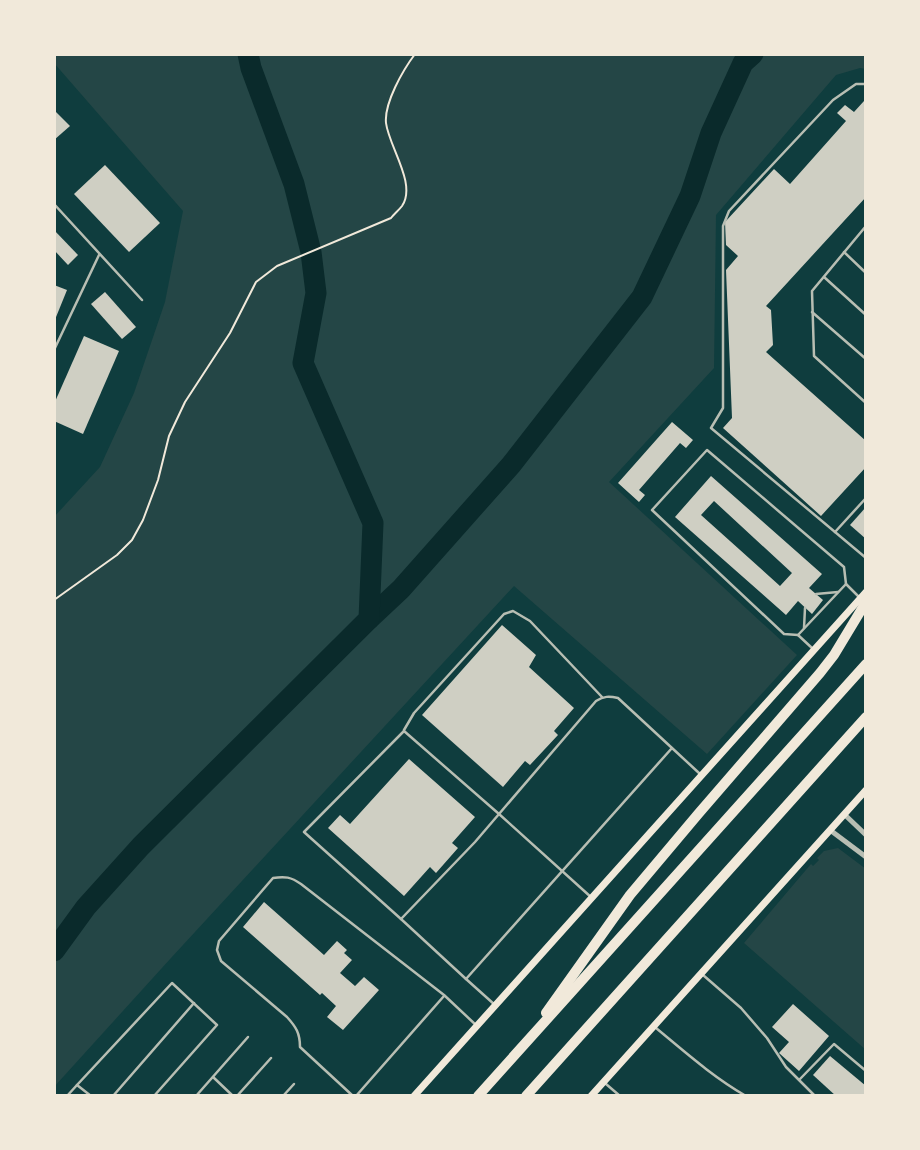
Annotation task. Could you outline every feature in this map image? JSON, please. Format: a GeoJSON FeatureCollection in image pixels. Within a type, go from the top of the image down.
{"type":"FeatureCollection","features":[{"type":"Feature","properties":{"kind":"highway"},"geometry":{"type":"LineString","coordinates":[[517,1052],[630,895],[834,655],[864,597]]}},
{"type":"Feature","properties":{"kind":"highway"},"geometry":{"type":"LineString","coordinates":[[478,1096],[866,664]]}},
{"type":"Feature","properties":{"kind":"highway"},"geometry":{"type":"LineString","coordinates":[[526,1096],[866,717]]}},
{"type":"Feature","properties":{"kind":"main road"},"geometry":{"type":"LineString","coordinates":[[414,1096],[864,597]]}},
{"type":"Feature","properties":{"kind":"main road"},"geometry":{"type":"LineString","coordinates":[[590,1096],[866,790]]}},
{"type":"Feature","properties":{"kind":"street"},"geometry":{"type":"LineString","coordinates":[[844,814],[866,835]]}},
{"type":"Feature","properties":{"kind":"street"},"geometry":{"type":"LineString","coordinates":[[830,830],[866,857]]}},
{"type":"Feature","properties":{"kind":"lane"},"geometry":{"type":"LineString","coordinates":[[866,84],[856,84],[833,100],[729,211],[723,226],[723,408],[711,428],[866,558]]}},
{"type":"Feature","properties":{"kind":"lane"},"geometry":{"type":"LineString","coordinates":[[54,204],[142,300]]}},
{"type":"Feature","properties":{"kind":"lane"},"geometry":{"type":"LineString","coordinates":[[866,226],[812,291],[814,356],[866,403]]}},
{"type":"Feature","properties":{"kind":"lane"},"geometry":{"type":"LineString","coordinates":[[844,253],[866,273]]}},
{"type":"Feature","properties":{"kind":"lane"},"geometry":{"type":"LineString","coordinates":[[54,350],[100,254]]}},
{"type":"Feature","properties":{"kind":"lane"},"geometry":{"type":"LineString","coordinates":[[823,277],[866,315]]}},
{"type":"Feature","properties":{"kind":"lane"},"geometry":{"type":"LineString","coordinates":[[813,312],[866,359]]}},
{"type":"Feature","properties":{"kind":"lane"},"geometry":{"type":"LineString","coordinates":[[798,635],[845,584],[844,567],[707,450],[652,510],[784,634],[798,635],[814,650]]}},
{"type":"Feature","properties":{"kind":"lane"},"geometry":{"type":"LineString","coordinates":[[834,533],[866,498]]}},
{"type":"Feature","properties":{"kind":"lane"},"geometry":{"type":"LineString","coordinates":[[845,584],[864,597]]}},
{"type":"Feature","properties":{"kind":"lane"},"geometry":{"type":"LineString","coordinates":[[816,594],[838,592]]}},
{"type":"Feature","properties":{"kind":"lane"},"geometry":{"type":"LineString","coordinates":[[804,628],[805,608]]}},
{"type":"Feature","properties":{"kind":"lane"},"geometry":{"type":"LineString","coordinates":[[495,1005],[304,832],[404,731],[414,713],[504,614],[513,611],[530,621],[602,697]]}},
{"type":"Feature","properties":{"kind":"lane"},"geometry":{"type":"LineString","coordinates":[[401,919],[475,842],[602,697],[618,698],[702,776]]}},
{"type":"Feature","properties":{"kind":"lane"},"geometry":{"type":"LineString","coordinates":[[404,731],[592,898]]}},
{"type":"Feature","properties":{"kind":"lane"},"geometry":{"type":"LineString","coordinates":[[466,979],[672,748]]}},
{"type":"Feature","properties":{"kind":"lane"},"geometry":{"type":"LineString","coordinates":[[444,995],[354,1096],[300,1047],[300,1035],[287,1017],[221,961],[217,950],[219,941],[273,878],[290,877],[444,995],[477,1026]]}},
{"type":"Feature","properties":{"kind":"lane"},"geometry":{"type":"LineString","coordinates":[[701,973],[741,1007],[767,1038],[786,1067],[815,1096]]}},
{"type":"Feature","properties":{"kind":"lane"},"geometry":{"type":"LineString","coordinates":[[67,1096],[173,983],[218,1025],[153,1096]]}},
{"type":"Feature","properties":{"kind":"lane"},"geometry":{"type":"LineString","coordinates":[[113,1096],[194,1003]]}},
{"type":"Feature","properties":{"kind":"lane"},"geometry":{"type":"LineString","coordinates":[[653,1026],[702,1067],[746,1096]]}},
{"type":"Feature","properties":{"kind":"lane"},"geometry":{"type":"LineString","coordinates":[[196,1096],[248,1037]]}},
{"type":"Feature","properties":{"kind":"lane"},"geometry":{"type":"LineString","coordinates":[[800,1079],[834,1044],[866,1071]]}},
{"type":"Feature","properties":{"kind":"lane"},"geometry":{"type":"LineString","coordinates":[[213,1077],[235,1096],[271,1058]]}},
{"type":"Feature","properties":{"kind":"lane"},"geometry":{"type":"LineString","coordinates":[[603,1082],[620,1096]]}},
{"type":"Feature","properties":{"kind":"lane"},"geometry":{"type":"LineString","coordinates":[[77,1084],[91,1096]]}},
{"type":"Feature","properties":{"kind":"lane"},"geometry":{"type":"LineString","coordinates":[[283,1096],[294,1084]]}},
{"type":"Feature","properties":{"kind":"path"},"geometry":{"type":"LineString","coordinates":[[54,600],[117,555],[132,540],[143,520],[158,480],[169,436],[185,402],[230,333],[256,282],[277,266],[391,218],[404,204],[407,188],[386,122],[390,102],[403,70],[415,54]]}},
{"type":"Feature","properties":{"kind":"shaded area"},"geometry":{"type":"Polygon","coordinates":[[[54,54],[866,54],[866,69],[860,68],[836,75],[716,215],[714,368],[609,482],[797,655],[707,754],[514,586],[54,1087],[54,517],[100,467],[134,393],[165,302],[183,211],[54,63],[54,54]]]}},
{"type":"Feature","properties":{"kind":"shaded area"},"geometry":{"type":"Polygon","coordinates":[[[838,848],[866,869],[866,1050],[744,943],[811,864],[813,866],[819,860],[817,858],[824,851],[838,848]]]}},
{"type":"Feature","properties":{"kind":"building"},"geometry":{"type":"Polygon","coordinates":[[[864,101],[866,197],[766,306],[771,310],[773,345],[766,352],[866,441],[866,467],[821,516],[723,428],[732,418],[726,270],[738,256],[726,245],[725,222],[774,169],[790,184],[846,121],[837,113],[845,105],[854,112],[864,101]]]}},
{"type":"Feature","properties":{"kind":"building"},"geometry":{"type":"Polygon","coordinates":[[[54,110],[70,126],[54,140],[54,110]]]}},
{"type":"Feature","properties":{"kind":"building"},"geometry":{"type":"Polygon","coordinates":[[[105,165],[160,223],[129,252],[74,194],[105,165]]]}},
{"type":"Feature","properties":{"kind":"building"},"geometry":{"type":"Polygon","coordinates":[[[54,230],[78,255],[68,265],[54,250],[54,230]]]}},
{"type":"Feature","properties":{"kind":"building"},"geometry":{"type":"Polygon","coordinates":[[[54,285],[67,290],[54,322],[54,285]]]}},
{"type":"Feature","properties":{"kind":"building"},"geometry":{"type":"Polygon","coordinates":[[[105,292],[136,327],[122,339],[91,304],[105,292]]]}},
{"type":"Feature","properties":{"kind":"building"},"geometry":{"type":"Polygon","coordinates":[[[84,336],[119,351],[83,434],[54,421],[54,404],[84,336]]]}},
{"type":"Feature","properties":{"kind":"building"},"geometry":{"type":"Polygon","coordinates":[[[672,422],[693,440],[686,448],[680,443],[639,490],[645,495],[639,502],[618,483],[672,422]]]}},
{"type":"Feature","properties":{"kind":"building"},"geometry":{"type":"Polygon","coordinates":[[[711,476],[822,574],[809,588],[823,600],[812,614],[798,601],[786,615],[675,517],[711,476]],[[714,501],[701,515],[780,586],[792,573],[714,501]]]}},
{"type":"Feature","properties":{"kind":"building"},"geometry":{"type":"Polygon","coordinates":[[[866,507],[866,539],[850,525],[866,507]]]}},
{"type":"Feature","properties":{"kind":"building"},"geometry":{"type":"Polygon","coordinates":[[[502,625],[536,655],[529,667],[574,708],[554,731],[558,735],[530,765],[525,761],[503,787],[422,715],[502,625]]]}},
{"type":"Feature","properties":{"kind":"building"},"geometry":{"type":"Polygon","coordinates":[[[409,759],[475,817],[452,843],[458,848],[436,873],[430,867],[404,896],[328,828],[340,815],[350,824],[409,759]]]}},
{"type":"Feature","properties":{"kind":"building"},"geometry":{"type":"Polygon","coordinates":[[[264,902],[324,955],[337,941],[347,950],[344,953],[352,960],[340,973],[355,986],[364,977],[379,990],[343,1030],[327,1017],[336,1006],[243,927],[264,902]]]}},
{"type":"Feature","properties":{"kind":"building"},"geometry":{"type":"Polygon","coordinates":[[[793,1004],[829,1036],[799,1071],[779,1053],[789,1042],[772,1027],[793,1004]]]}},
{"type":"Feature","properties":{"kind":"building"},"geometry":{"type":"Polygon","coordinates":[[[830,1056],[866,1086],[866,1096],[836,1096],[813,1075],[830,1056]]]}},
{"type":"Feature","properties":{"kind":"waterway"},"geometry":{"type":"LineString","coordinates":[[54,951],[86,907],[141,846],[369,619],[373,523],[303,363],[316,293],[311,252],[294,184],[248,54]]}},
{"type":"Feature","properties":{"kind":"waterway"},"geometry":{"type":"LineString","coordinates":[[369,619],[401,589],[511,465],[642,297],[690,196],[711,133],[743,63],[753,54]]}}]}
